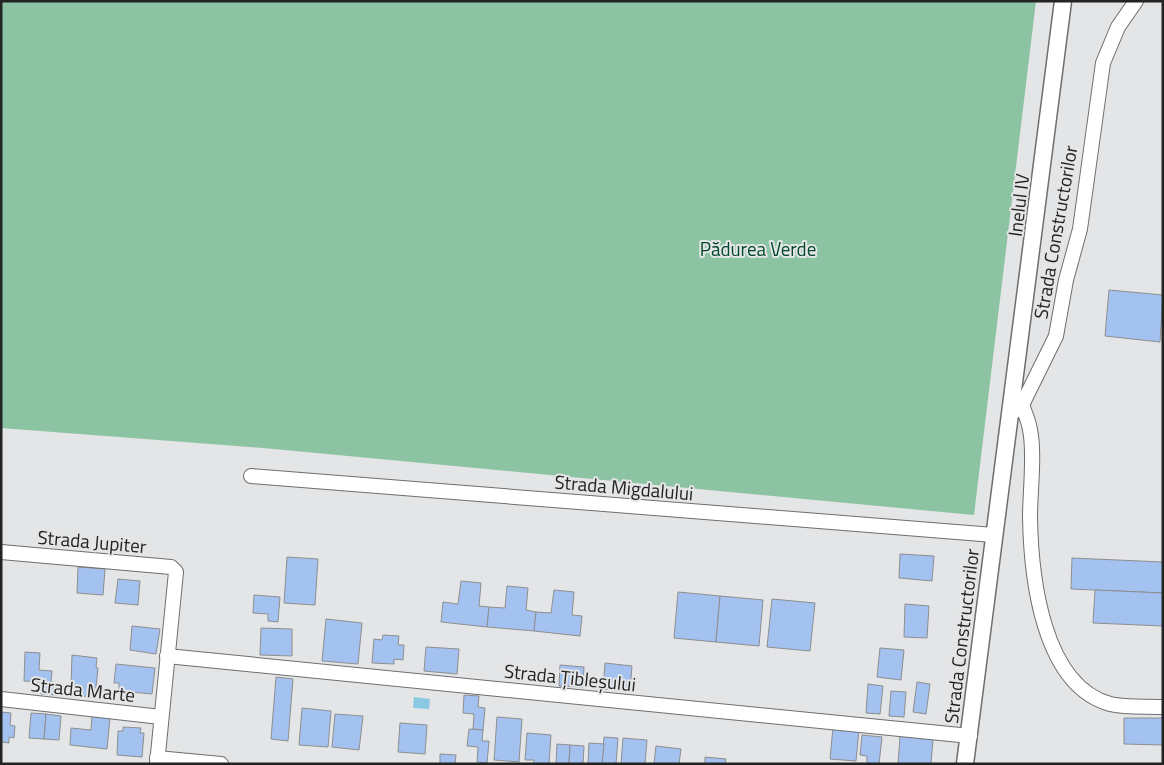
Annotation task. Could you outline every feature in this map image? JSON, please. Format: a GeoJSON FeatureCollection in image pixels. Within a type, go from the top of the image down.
{"type":"FeatureCollection","features":[{"type":"Feature","properties":{"kind":"main road","name":"Inelul IV"},"geometry":{"type":"LineString","coordinates":[[1017,410],[1063,1]]}},
{"type":"Feature","properties":{"kind":"main road","name":"Strada Constructorilor"},"geometry":{"type":"LineString","coordinates":[[965,764],[994,535],[1017,410]]}},
{"type":"Feature","properties":{"kind":"street","name":"Strada Constructorilor"},"geometry":{"type":"LineString","coordinates":[[1017,410],[1042,368],[1060,321],[1066,280],[1080,229],[1086,196],[1103,63],[1118,27],[1136,1]]}},
{"type":"Feature","properties":{"kind":"street"},"geometry":{"type":"LineString","coordinates":[[1017,410],[1031,431],[1030,518],[1036,592],[1058,659],[1076,684],[1092,696],[1111,704],[1163,707]]}},
{"type":"Feature","properties":{"kind":"street","name":"Strada Migdalului"},"geometry":{"type":"LineString","coordinates":[[251,476],[994,535]]}},
{"type":"Feature","properties":{"kind":"street","name":"Strada Jupiter"},"geometry":{"type":"LineString","coordinates":[[1,552],[171,567],[176,572],[167,656]]}},
{"type":"Feature","properties":{"kind":"street"},"geometry":{"type":"LineString","coordinates":[[167,656],[157,761],[221,764]]}},
{"type":"Feature","properties":{"kind":"street","name":"Strada Țibleșului"},"geometry":{"type":"LineString","coordinates":[[167,656],[970,736]]}},
{"type":"Feature","properties":{"kind":"street","name":"Strada Marte"},"geometry":{"type":"LineString","coordinates":[[1,699],[161,717]]}},
{"type":"Feature","properties":{"kind":"green space","name":"Pădurea Verde"},"geometry":{"type":"Polygon","coordinates":[[[1,1],[1036,1],[974,515],[263,448],[1,428],[1,1]]]}},
{"type":"Feature","properties":{"kind":"water"},"geometry":{"type":"Polygon","coordinates":[[[414,697],[430,699],[429,709],[413,708],[414,697]]]}},
{"type":"Feature","properties":{"kind":"building"},"geometry":{"type":"Polygon","coordinates":[[[1109,290],[1163,295],[1160,342],[1105,336],[1109,290]]]}},
{"type":"Feature","properties":{"kind":"building"},"geometry":{"type":"Polygon","coordinates":[[[900,554],[934,556],[932,581],[899,578],[900,554]]]}},
{"type":"Feature","properties":{"kind":"building"},"geometry":{"type":"Polygon","coordinates":[[[287,557],[318,559],[315,605],[284,603],[287,557]]]}},
{"type":"Feature","properties":{"kind":"building"},"geometry":{"type":"Polygon","coordinates":[[[1072,558],[1163,562],[1163,593],[1071,589],[1072,558]]]}},
{"type":"Feature","properties":{"kind":"building"},"geometry":{"type":"Polygon","coordinates":[[[78,567],[105,569],[103,595],[77,593],[78,567]]]}},
{"type":"Feature","properties":{"kind":"building"},"geometry":{"type":"Polygon","coordinates":[[[118,579],[140,581],[138,605],[115,603],[118,579]]]}},
{"type":"Feature","properties":{"kind":"building"},"geometry":{"type":"Polygon","coordinates":[[[461,581],[481,583],[479,606],[489,607],[487,627],[441,622],[443,602],[458,604],[461,581]]]}},
{"type":"Feature","properties":{"kind":"building"},"geometry":{"type":"Polygon","coordinates":[[[507,586],[528,588],[526,610],[536,612],[534,631],[487,627],[489,607],[505,608],[507,586]]]}},
{"type":"Feature","properties":{"kind":"building"},"geometry":{"type":"Polygon","coordinates":[[[554,590],[574,592],[572,615],[582,616],[580,636],[534,631],[536,612],[551,613],[554,590]]]}},
{"type":"Feature","properties":{"kind":"building"},"geometry":{"type":"Polygon","coordinates":[[[1095,590],[1163,593],[1163,626],[1093,623],[1095,590]]]}},
{"type":"Feature","properties":{"kind":"building"},"geometry":{"type":"Polygon","coordinates":[[[678,592],[720,596],[716,642],[674,638],[678,592]]]}},
{"type":"Feature","properties":{"kind":"building"},"geometry":{"type":"Polygon","coordinates":[[[254,595],[280,597],[278,622],[268,621],[268,614],[253,613],[254,595]]]}},
{"type":"Feature","properties":{"kind":"building"},"geometry":{"type":"Polygon","coordinates":[[[720,596],[763,600],[759,646],[716,642],[720,596]]]}},
{"type":"Feature","properties":{"kind":"building"},"geometry":{"type":"Polygon","coordinates":[[[772,599],[815,603],[810,651],[767,647],[772,599]]]}},
{"type":"Feature","properties":{"kind":"building"},"geometry":{"type":"Polygon","coordinates":[[[905,604],[929,606],[927,638],[904,637],[905,604]]]}},
{"type":"Feature","properties":{"kind":"building"},"geometry":{"type":"Polygon","coordinates":[[[326,619],[362,623],[358,664],[322,661],[326,619]]]}},
{"type":"Feature","properties":{"kind":"building"},"geometry":{"type":"Polygon","coordinates":[[[132,626],[160,629],[156,654],[130,650],[132,626]]]}},
{"type":"Feature","properties":{"kind":"building"},"geometry":{"type":"Polygon","coordinates":[[[261,628],[292,629],[292,656],[260,655],[261,628]]]}},
{"type":"Feature","properties":{"kind":"building"},"geometry":{"type":"Polygon","coordinates":[[[383,635],[399,636],[398,645],[404,645],[403,660],[394,659],[394,664],[372,663],[374,639],[382,640],[383,635]]]}},
{"type":"Feature","properties":{"kind":"building"},"geometry":{"type":"Polygon","coordinates":[[[426,647],[459,649],[457,674],[424,671],[426,647]]]}},
{"type":"Feature","properties":{"kind":"building"},"geometry":{"type":"Polygon","coordinates":[[[880,648],[904,650],[901,680],[877,677],[880,648]]]}},
{"type":"Feature","properties":{"kind":"building"},"geometry":{"type":"Polygon","coordinates":[[[25,652],[40,653],[39,670],[52,671],[51,682],[56,683],[56,695],[41,694],[42,687],[38,686],[39,682],[24,681],[25,652]]]}},
{"type":"Feature","properties":{"kind":"building"},"geometry":{"type":"Polygon","coordinates":[[[72,655],[97,658],[96,667],[98,668],[95,697],[82,696],[83,687],[71,686],[72,655]]]}},
{"type":"Feature","properties":{"kind":"building"},"geometry":{"type":"Polygon","coordinates":[[[605,663],[632,666],[630,691],[603,689],[605,663]]]}},
{"type":"Feature","properties":{"kind":"building"},"geometry":{"type":"Polygon","coordinates":[[[116,664],[155,668],[152,694],[119,691],[119,683],[114,683],[116,664]]]}},
{"type":"Feature","properties":{"kind":"building"},"geometry":{"type":"Polygon","coordinates":[[[560,665],[584,667],[583,687],[559,686],[560,665]]]}},
{"type":"Feature","properties":{"kind":"building"},"geometry":{"type":"Polygon","coordinates":[[[276,677],[293,679],[288,741],[271,739],[276,677]]]}},
{"type":"Feature","properties":{"kind":"building"},"geometry":{"type":"Polygon","coordinates":[[[917,682],[930,684],[926,714],[913,712],[917,682]]]}},
{"type":"Feature","properties":{"kind":"building"},"geometry":{"type":"Polygon","coordinates":[[[868,684],[883,686],[880,714],[866,713],[868,684]]]}},
{"type":"Feature","properties":{"kind":"building"},"geometry":{"type":"Polygon","coordinates":[[[891,691],[906,692],[904,717],[889,716],[891,691]]]}},
{"type":"Feature","properties":{"kind":"building"},"geometry":{"type":"Polygon","coordinates":[[[464,695],[479,696],[478,707],[485,708],[483,730],[473,729],[474,714],[463,713],[464,695]]]}},
{"type":"Feature","properties":{"kind":"building"},"geometry":{"type":"Polygon","coordinates":[[[302,708],[331,711],[328,747],[299,745],[302,708]]]}},
{"type":"Feature","properties":{"kind":"building"},"geometry":{"type":"Polygon","coordinates":[[[1,712],[11,713],[10,725],[15,726],[14,738],[9,737],[9,743],[1,742],[1,712]]]}},
{"type":"Feature","properties":{"kind":"building"},"geometry":{"type":"Polygon","coordinates":[[[31,713],[46,714],[44,739],[29,738],[31,713]]]}},
{"type":"Feature","properties":{"kind":"building"},"geometry":{"type":"Polygon","coordinates":[[[46,714],[61,716],[59,740],[44,739],[46,714]]]}},
{"type":"Feature","properties":{"kind":"building"},"geometry":{"type":"Polygon","coordinates":[[[335,714],[363,716],[359,750],[332,747],[335,714]]]}},
{"type":"Feature","properties":{"kind":"building"},"geometry":{"type":"Polygon","coordinates":[[[92,716],[110,718],[107,749],[70,745],[71,728],[91,730],[92,716]]]}},
{"type":"Feature","properties":{"kind":"building"},"geometry":{"type":"Polygon","coordinates":[[[497,717],[522,719],[519,762],[494,760],[497,717]]]}},
{"type":"Feature","properties":{"kind":"building"},"geometry":{"type":"Polygon","coordinates":[[[1124,718],[1163,718],[1163,745],[1124,744],[1124,718]]]}},
{"type":"Feature","properties":{"kind":"building"},"geometry":{"type":"Polygon","coordinates":[[[400,723],[427,725],[425,754],[398,752],[400,723]]]}},
{"type":"Feature","properties":{"kind":"building"},"geometry":{"type":"Polygon","coordinates":[[[123,727],[141,728],[140,733],[144,733],[142,757],[117,755],[118,731],[123,731],[123,727]]]}},
{"type":"Feature","properties":{"kind":"building"},"geometry":{"type":"Polygon","coordinates":[[[833,727],[859,730],[856,761],[830,759],[833,727]]]}},
{"type":"Feature","properties":{"kind":"building"},"geometry":{"type":"Polygon","coordinates":[[[469,729],[483,730],[482,741],[489,741],[487,763],[477,762],[478,747],[467,746],[469,729]]]}},
{"type":"Feature","properties":{"kind":"building"},"geometry":{"type":"Polygon","coordinates":[[[527,733],[551,735],[549,764],[534,764],[534,760],[525,760],[527,733]]]}},
{"type":"Feature","properties":{"kind":"building"},"geometry":{"type":"Polygon","coordinates":[[[862,735],[882,737],[879,764],[867,764],[867,756],[860,755],[862,735]]]}},
{"type":"Feature","properties":{"kind":"building"},"geometry":{"type":"Polygon","coordinates":[[[900,736],[933,739],[931,764],[898,764],[900,736]]]}},
{"type":"Feature","properties":{"kind":"building"},"geometry":{"type":"Polygon","coordinates":[[[604,737],[618,738],[616,764],[602,764],[604,737]]]}},
{"type":"Feature","properties":{"kind":"building"},"geometry":{"type":"Polygon","coordinates":[[[623,738],[647,740],[645,764],[621,764],[623,738]]]}},
{"type":"Feature","properties":{"kind":"building"},"geometry":{"type":"Polygon","coordinates":[[[589,743],[604,744],[602,764],[588,764],[589,743]]]}},
{"type":"Feature","properties":{"kind":"building"},"geometry":{"type":"Polygon","coordinates":[[[557,744],[570,745],[569,764],[556,764],[557,744]]]}},
{"type":"Feature","properties":{"kind":"building"},"geometry":{"type":"Polygon","coordinates":[[[570,745],[584,746],[583,764],[569,764],[570,745]]]}},
{"type":"Feature","properties":{"kind":"building"},"geometry":{"type":"Polygon","coordinates":[[[656,746],[681,749],[679,764],[654,764],[656,746]]]}},
{"type":"Feature","properties":{"kind":"building"},"geometry":{"type":"Polygon","coordinates":[[[440,754],[456,755],[455,764],[440,764],[440,754]]]}},
{"type":"Feature","properties":{"kind":"building"},"geometry":{"type":"Polygon","coordinates":[[[705,757],[726,759],[725,764],[705,764],[705,757]]]}}]}
